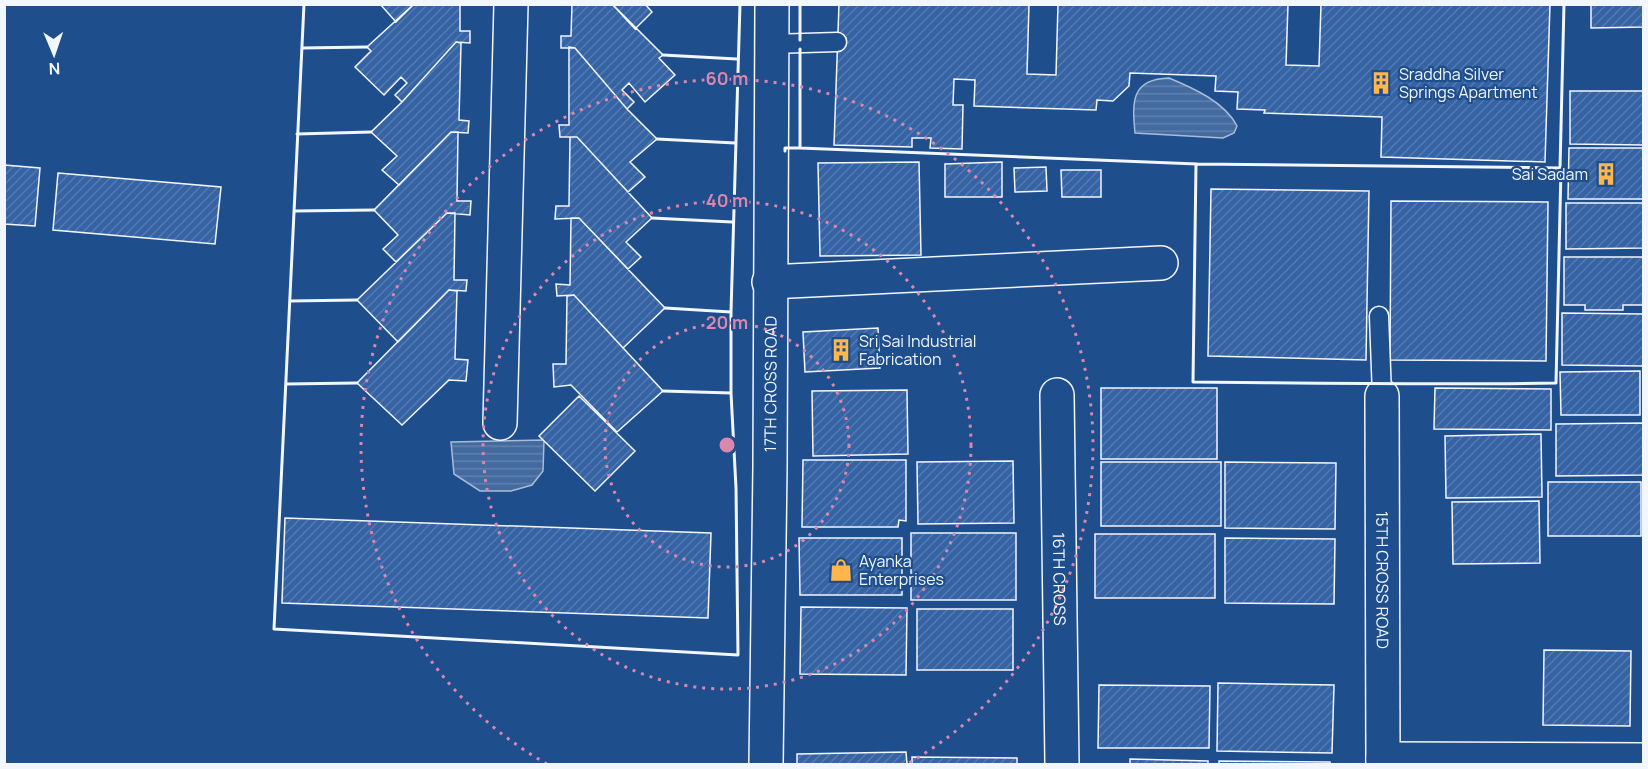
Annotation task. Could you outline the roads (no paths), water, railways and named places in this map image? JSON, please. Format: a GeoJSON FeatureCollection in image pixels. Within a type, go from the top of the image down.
{"type":"FeatureCollection","features":[{"type":"Feature","properties":{"kind":"street"},"geometry":{"type":"LineString","coordinates":[[500,423],[511,4]]}},
{"type":"Feature","properties":{"kind":"street","name":"17TH CROSS ROAD"},"geometry":{"type":"LineString","coordinates":[[766,765],[772,4]]}},
{"type":"Feature","properties":{"kind":"street"},"geometry":{"type":"LineString","coordinates":[[769,282],[1161,263]]}},
{"type":"Feature","properties":{"kind":"street","name":"16TH CROSS"},"geometry":{"type":"LineString","coordinates":[[1057,395],[1062,765]]}},
{"type":"Feature","properties":{"kind":"street","name":"15TH CROSS ROAD"},"geometry":{"type":"LineString","coordinates":[[1382,396],[1383,762]]}},
{"type":"Feature","properties":{"kind":"street"},"geometry":{"type":"LineString","coordinates":[[1383,762],[1644,760]]}},
{"type":"Feature","properties":{"kind":"lane"},"geometry":{"type":"LineString","coordinates":[[772,44],[837,42]]}},
{"type":"Feature","properties":{"kind":"lane"},"geometry":{"type":"LineString","coordinates":[[1379,316],[1382,396]]}},
{"type":"Feature","properties":{"kind":"water"},"geometry":{"type":"Polygon","coordinates":[[[1169,78],[1198,91],[1217,103],[1232,117],[1237,126],[1234,133],[1223,138],[1135,133],[1134,102],[1137,94],[1147,83],[1169,78]]]}},
{"type":"Feature","properties":{"kind":"water"},"geometry":{"type":"Polygon","coordinates":[[[544,440],[543,471],[532,485],[511,491],[480,491],[454,474],[451,442],[544,440]]]}},
{"type":"Feature","properties":{"kind":"place","name":"Sraddha Silver Springs Apartment"},"geometry":{"type":"Point","coordinates":[1381,83]}},
{"type":"Feature","properties":{"kind":"place","name":"Sai Sadam"},"geometry":{"type":"Point","coordinates":[1606,174]}},
{"type":"Feature","properties":{"kind":"place","name":"Sri Sai Industrial Fabrication"},"geometry":{"type":"Point","coordinates":[841,350]}},
{"type":"Feature","properties":{"kind":"place","name":"Ayanka Enterprises"},"geometry":{"type":"Point","coordinates":[841,570]}}]}
